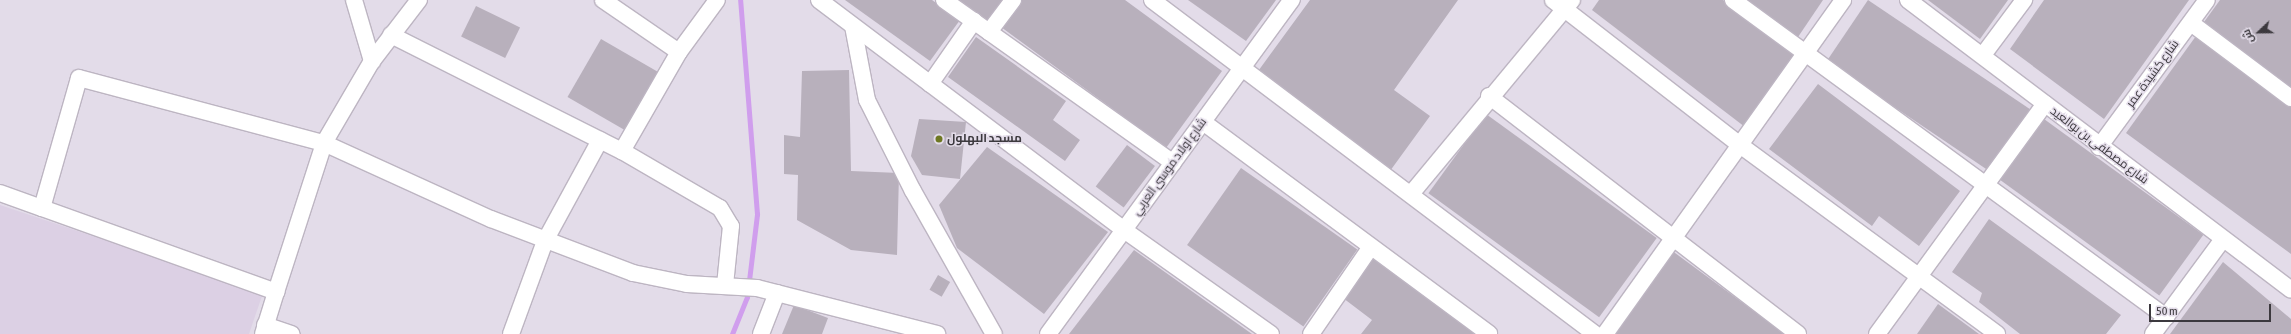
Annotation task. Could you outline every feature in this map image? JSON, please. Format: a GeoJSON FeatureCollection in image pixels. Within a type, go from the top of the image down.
{"type":"FeatureCollection","features":[{"type":"Feature","properties":{"kind":"street"},"geometry":{"type":"LineString","coordinates":[[354,0],[372,61]]}},
{"type":"Feature","properties":{"kind":"street"},"geometry":{"type":"LineString","coordinates":[[291,334],[264,329],[324,143],[372,61],[419,0]]}},
{"type":"Feature","properties":{"kind":"street"},"geometry":{"type":"LineString","coordinates":[[603,0],[679,52]]}},
{"type":"Feature","properties":{"kind":"street"},"geometry":{"type":"LineString","coordinates":[[622,151],[679,52],[717,0]]}},
{"type":"Feature","properties":{"kind":"street"},"geometry":{"type":"LineString","coordinates":[[819,0],[1124,230],[1271,334]]}},
{"type":"Feature","properties":{"kind":"street"},"geometry":{"type":"LineString","coordinates":[[944,0],[1173,163]]}},
{"type":"Feature","properties":{"kind":"street"},"geometry":{"type":"LineString","coordinates":[[989,32],[1013,0]]}},
{"type":"Feature","properties":{"kind":"street"},"geometry":{"type":"LineString","coordinates":[[1152,0],[1595,334]]}},
{"type":"Feature","properties":{"kind":"street","name":"شارع اولاد موسى العربي"},"geometry":{"type":"LineString","coordinates":[[1048,334],[1292,0]]}},
{"type":"Feature","properties":{"kind":"street"},"geometry":{"type":"LineString","coordinates":[[1733,0],[1988,185],[2166,317]]}},
{"type":"Feature","properties":{"kind":"street"},"geometry":{"type":"LineString","coordinates":[[1605,334],[1672,238],[1806,54],[1843,0]]}},
{"type":"Feature","properties":{"kind":"street","name":"شارع مصطفى بن بوالعيد"},"geometry":{"type":"LineString","coordinates":[[1908,0],[1983,55],[2099,147],[2291,290]]}},
{"type":"Feature","properties":{"kind":"street"},"geometry":{"type":"LineString","coordinates":[[1983,55],[2024,0]]}},
{"type":"Feature","properties":{"kind":"street","name":"شارع كشيدة عمر"},"geometry":{"type":"LineString","coordinates":[[2099,147],[2207,0]]}},
{"type":"Feature","properties":{"kind":"street"},"geometry":{"type":"LineString","coordinates":[[1411,194],[1563,3],[1740,145],[1997,334]]}},
{"type":"Feature","properties":{"kind":"street"},"geometry":{"type":"LineString","coordinates":[[930,84],[974,21]]}},
{"type":"Feature","properties":{"kind":"street"},"geometry":{"type":"LineString","coordinates":[[2191,23],[2291,98]]}},
{"type":"Feature","properties":{"kind":"street"},"geometry":{"type":"LineString","coordinates":[[853,26],[867,100],[912,191],[994,334]]}},
{"type":"Feature","properties":{"kind":"street"},"geometry":{"type":"LineString","coordinates":[[391,36],[622,151],[720,208],[728,216],[731,237],[732,285]]}},
{"type":"Feature","properties":{"kind":"street"},"geometry":{"type":"LineString","coordinates":[[42,208],[79,78],[324,143],[544,241],[633,273],[687,284],[732,285],[757,288],[778,293],[894,329],[937,334]]}},
{"type":"Feature","properties":{"kind":"street"},"geometry":{"type":"LineString","coordinates":[[1489,96],[1798,334]]}},
{"type":"Feature","properties":{"kind":"street"},"geometry":{"type":"LineString","coordinates":[[1877,334],[1921,277],[2045,104]]}},
{"type":"Feature","properties":{"kind":"street"},"geometry":{"type":"LineString","coordinates":[[1203,122],[1370,248],[1489,334]]}},
{"type":"Feature","properties":{"kind":"street"},"geometry":{"type":"LineString","coordinates":[[511,334],[544,241],[600,140]]}},
{"type":"Feature","properties":{"kind":"street"},"geometry":{"type":"LineString","coordinates":[[0,193],[276,292]]}},
{"type":"Feature","properties":{"kind":"street"},"geometry":{"type":"LineString","coordinates":[[2153,334],[2223,239]]}},
{"type":"Feature","properties":{"kind":"street"},"geometry":{"type":"LineString","coordinates":[[1310,334],[1370,248]]}},
{"type":"Feature","properties":{"kind":"street"},"geometry":{"type":"LineString","coordinates":[[761,334],[778,293]]}},
{"type":"Feature","properties":{"kind":"shaded area"},"geometry":{"type":"Polygon","coordinates":[[[0,205],[263,293],[249,334],[0,334],[0,205]]]}},
{"type":"Feature","properties":{"kind":"building"},"geometry":{"type":"Polygon","coordinates":[[[845,0],[932,0],[960,20],[930,61],[845,0]]]}},
{"type":"Feature","properties":{"kind":"building"},"geometry":{"type":"Polygon","coordinates":[[[959,0],[1006,0],[990,22],[959,0]]]}},
{"type":"Feature","properties":{"kind":"building"},"geometry":{"type":"Polygon","coordinates":[[[1021,0],[1125,0],[1222,71],[1166,148],[1001,27],[1021,0]]]}},
{"type":"Feature","properties":{"kind":"building"},"geometry":{"type":"Polygon","coordinates":[[[1188,0],[1276,0],[1246,41],[1188,0]]]}},
{"type":"Feature","properties":{"kind":"building"},"geometry":{"type":"Polygon","coordinates":[[[1310,0],[1458,0],[1394,90],[1430,116],[1390,171],[1256,74],[1310,0]]]}},
{"type":"Feature","properties":{"kind":"building"},"geometry":{"type":"Polygon","coordinates":[[[1599,0],[1723,0],[1800,54],[1745,127],[1592,10],[1599,0]]]}},
{"type":"Feature","properties":{"kind":"building"},"geometry":{"type":"Polygon","coordinates":[[[1745,0],[1823,0],[1798,37],[1745,0]]]}},
{"type":"Feature","properties":{"kind":"building"},"geometry":{"type":"Polygon","coordinates":[[[1868,0],[2030,110],[1989,171],[1827,61],[1868,0]]]}},
{"type":"Feature","properties":{"kind":"building"},"geometry":{"type":"Polygon","coordinates":[[[1928,0],[2008,0],[1980,39],[1928,0]]]}},
{"type":"Feature","properties":{"kind":"building"},"geometry":{"type":"Polygon","coordinates":[[[2044,0],[2189,0],[2104,119],[2010,49],[2044,0]]]}},
{"type":"Feature","properties":{"kind":"building"},"geometry":{"type":"Polygon","coordinates":[[[2220,0],[2291,0],[2291,89],[2204,22],[2220,0]]]}},
{"type":"Feature","properties":{"kind":"building"},"geometry":{"type":"Polygon","coordinates":[[[476,6],[520,27],[505,58],[461,37],[476,6]]]}},
{"type":"Feature","properties":{"kind":"building"},"geometry":{"type":"Polygon","coordinates":[[[2196,36],[2291,107],[2291,254],[2126,133],[2196,36]]]}},
{"type":"Feature","properties":{"kind":"building"},"geometry":{"type":"Polygon","coordinates":[[[976,37],[1066,101],[1053,120],[1080,140],[1065,161],[948,77],[976,37]]]}},
{"type":"Feature","properties":{"kind":"building"},"geometry":{"type":"Polygon","coordinates":[[[601,39],[662,74],[628,132],[568,97],[601,39]]]}},
{"type":"Feature","properties":{"kind":"building"},"geometry":{"type":"Polygon","coordinates":[[[849,70],[851,171],[899,173],[897,255],[851,250],[797,220],[798,175],[784,174],[784,135],[800,137],[802,71],[849,70]]]}},
{"type":"Feature","properties":{"kind":"building"},"geometry":{"type":"Polygon","coordinates":[[[1818,84],[1960,191],[1919,246],[1879,216],[1872,226],[1769,149],[1818,84]]]}},
{"type":"Feature","properties":{"kind":"building"},"geometry":{"type":"Polygon","coordinates":[[[1486,114],[1657,238],[1599,317],[1428,193],[1486,114]]]}},
{"type":"Feature","properties":{"kind":"building","name":"مسجد البهلول"},"geometry":{"type":"Polygon","coordinates":[[[919,119],[966,122],[960,179],[922,175],[911,156],[919,119]]]}},
{"type":"Feature","properties":{"kind":"building"},"geometry":{"type":"Polygon","coordinates":[[[2044,119],[2203,235],[2159,295],[2000,180],[2044,119]]]}},
{"type":"Feature","properties":{"kind":"building"},"geometry":{"type":"Polygon","coordinates":[[[1127,145],[1155,166],[1124,208],[1096,187],[1127,145]]]}},
{"type":"Feature","properties":{"kind":"building"},"geometry":{"type":"Polygon","coordinates":[[[987,147],[1108,232],[1044,314],[957,248],[939,205],[987,147]]]}},
{"type":"Feature","properties":{"kind":"building"},"geometry":{"type":"Polygon","coordinates":[[[1241,168],[1357,249],[1303,326],[1187,245],[1241,168]]]}},
{"type":"Feature","properties":{"kind":"building"},"geometry":{"type":"Polygon","coordinates":[[[1989,219],[2121,315],[2106,334],[2020,334],[1979,302],[1982,293],[1952,272],[1989,219]]]}},
{"type":"Feature","properties":{"kind":"building"},"geometry":{"type":"Polygon","coordinates":[[[1134,250],[1252,334],[1069,334],[1134,250]]]}},
{"type":"Feature","properties":{"kind":"building"},"geometry":{"type":"Polygon","coordinates":[[[1671,250],[1785,334],[1612,334],[1671,250]]]}},
{"type":"Feature","properties":{"kind":"building"},"geometry":{"type":"Polygon","coordinates":[[[1374,257],[1476,334],[1361,334],[1372,320],[1343,298],[1374,257]]]}},
{"type":"Feature","properties":{"kind":"building"},"geometry":{"type":"Polygon","coordinates":[[[2223,262],[2291,319],[2291,334],[2170,334],[2223,262]]]}},
{"type":"Feature","properties":{"kind":"building"},"geometry":{"type":"Polygon","coordinates":[[[938,275],[950,282],[942,297],[930,290],[938,275]]]}},
{"type":"Feature","properties":{"kind":"building"},"geometry":{"type":"Polygon","coordinates":[[[1938,304],[1979,334],[1917,334],[1938,304]]]}},
{"type":"Feature","properties":{"kind":"building"},"geometry":{"type":"Polygon","coordinates":[[[794,305],[828,318],[822,334],[782,334],[794,305]]]}},
{"type":"Feature","properties":{"kind":"waterway"},"geometry":{"type":"LineString","coordinates":[[732,334],[747,297],[757,214],[740,0]]}},
{"type":"Feature","properties":{"kind":"place","name":"مسجد البهلول"},"geometry":{"type":"Point","coordinates":[939,139]}}]}
